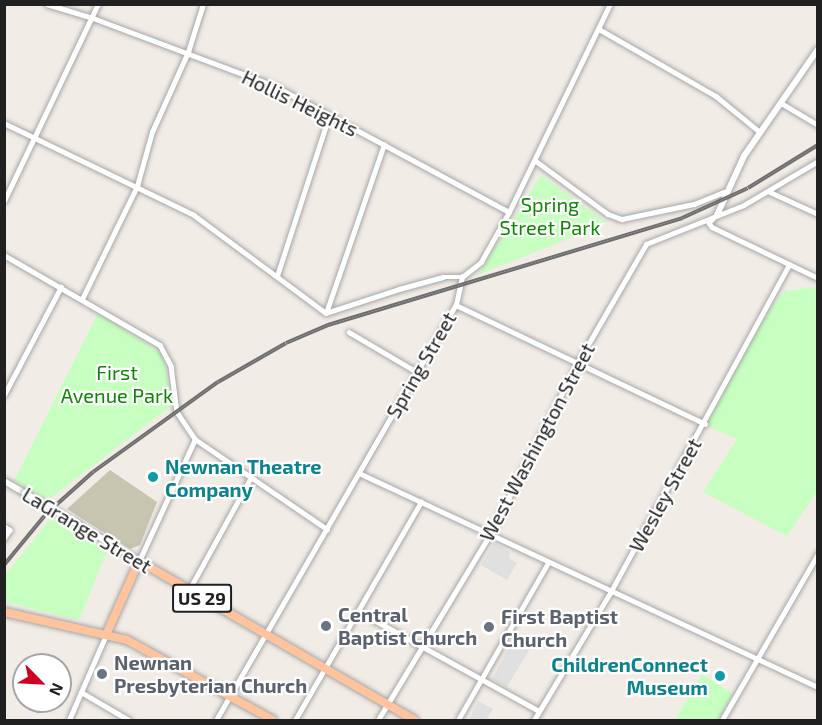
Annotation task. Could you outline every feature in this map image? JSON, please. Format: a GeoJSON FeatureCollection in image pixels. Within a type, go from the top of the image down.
{"type":"FeatureCollection","features":[{"type":"Feature","properties":{"kind":"main road","name":"LaGrange Street"},"geometry":{"type":"LineString","coordinates":[[139,561],[324,670]]}},
{"type":"Feature","properties":{"kind":"main road"},"geometry":{"type":"LineString","coordinates":[[106,635],[139,561]]}},
{"type":"Feature","properties":{"kind":"main road"},"geometry":{"type":"LineString","coordinates":[[4,612],[127,640]]}},
{"type":"Feature","properties":{"kind":"main road"},"geometry":{"type":"LineString","coordinates":[[111,625],[127,640],[273,720]]}},
{"type":"Feature","properties":{"kind":"main road","name":"US 29"},"geometry":{"type":"LineString","coordinates":[[324,670],[414,720]]}},
{"type":"Feature","properties":{"kind":"street","name":"Hollis Heights"},"geometry":{"type":"LineString","coordinates":[[46,4],[188,52],[275,86],[509,212]]}},
{"type":"Feature","properties":{"kind":"street"},"geometry":{"type":"LineString","coordinates":[[4,201],[98,4]]}},
{"type":"Feature","properties":{"kind":"street"},"geometry":{"type":"LineString","coordinates":[[82,299],[137,186],[152,132],[188,52],[203,4]]}},
{"type":"Feature","properties":{"kind":"street"},"geometry":{"type":"LineString","coordinates":[[326,313],[399,288],[442,277],[462,277],[481,262],[536,161],[610,4]]}},
{"type":"Feature","properties":{"kind":"street"},"geometry":{"type":"LineString","coordinates":[[599,29],[716,96],[760,132]]}},
{"type":"Feature","properties":{"kind":"street"},"geometry":{"type":"LineString","coordinates":[[818,49],[814,61],[760,132],[724,192],[725,204],[709,224],[818,278]]}},
{"type":"Feature","properties":{"kind":"street"},"geometry":{"type":"LineString","coordinates":[[781,103],[818,125]]}},
{"type":"Feature","properties":{"kind":"street"},"geometry":{"type":"LineString","coordinates":[[277,276],[329,116]]}},
{"type":"Feature","properties":{"kind":"street"},"geometry":{"type":"LineString","coordinates":[[4,123],[194,215],[326,313]]}},
{"type":"Feature","properties":{"kind":"street"},"geometry":{"type":"LineString","coordinates":[[326,313],[384,145]]}},
{"type":"Feature","properties":{"kind":"street"},"geometry":{"type":"LineString","coordinates":[[536,161],[608,214],[622,219],[694,204],[724,192]]}},
{"type":"Feature","properties":{"kind":"street","name":"West Washington Street"},"geometry":{"type":"LineString","coordinates":[[378,720],[420,645],[489,536],[578,362],[646,244],[770,192],[797,170],[818,161]]}},
{"type":"Feature","properties":{"kind":"street"},"geometry":{"type":"LineString","coordinates":[[770,192],[818,213]]}},
{"type":"Feature","properties":{"kind":"street"},"geometry":{"type":"LineString","coordinates":[[4,255],[82,299],[166,352],[177,412],[195,439],[250,479],[327,529]]}},
{"type":"Feature","properties":{"kind":"street","name":"Wesley Street"},"geometry":{"type":"LineString","coordinates":[[534,720],[610,593],[705,424],[789,265]]}},
{"type":"Feature","properties":{"kind":"street","name":"Spring Street"},"geometry":{"type":"LineString","coordinates":[[216,720],[456,304],[462,277]]}},
{"type":"Feature","properties":{"kind":"street"},"geometry":{"type":"LineString","coordinates":[[4,395],[61,287]]}},
{"type":"Feature","properties":{"kind":"street"},"geometry":{"type":"LineString","coordinates":[[456,304],[705,424]]}},
{"type":"Feature","properties":{"kind":"street"},"geometry":{"type":"LineString","coordinates":[[350,332],[417,372]]}},
{"type":"Feature","properties":{"kind":"street"},"geometry":{"type":"LineString","coordinates":[[139,561],[195,439]]}},
{"type":"Feature","properties":{"kind":"street"},"geometry":{"type":"LineString","coordinates":[[359,473],[610,593],[818,687]]}},
{"type":"Feature","properties":{"kind":"street"},"geometry":{"type":"LineString","coordinates":[[189,590],[250,479]]}},
{"type":"Feature","properties":{"kind":"street","name":"LaGrange Street"},"geometry":{"type":"LineString","coordinates":[[4,481],[139,561]]}},
{"type":"Feature","properties":{"kind":"street"},"geometry":{"type":"LineString","coordinates":[[295,720],[422,502]]}},
{"type":"Feature","properties":{"kind":"street"},"geometry":{"type":"LineString","coordinates":[[4,525],[10,530],[4,539]]}},
{"type":"Feature","properties":{"kind":"street"},"geometry":{"type":"LineString","coordinates":[[725,720],[797,584],[818,554]]}},
{"type":"Feature","properties":{"kind":"street"},"geometry":{"type":"LineString","coordinates":[[458,720],[548,563]]}},
{"type":"Feature","properties":{"kind":"street"},"geometry":{"type":"LineString","coordinates":[[358,611],[539,711]]}},
{"type":"Feature","properties":{"kind":"street"},"geometry":{"type":"LineString","coordinates":[[69,720],[106,635]]}},
{"type":"Feature","properties":{"kind":"street"},"geometry":{"type":"LineString","coordinates":[[81,692],[129,720]]}},
{"type":"Feature","properties":{"kind":"shaded area"},"geometry":{"type":"Polygon","coordinates":[[[110,470],[157,502],[140,545],[130,549],[67,509],[110,470]]]}},
{"type":"Feature","properties":{"kind":"shaded area"},"geometry":{"type":"Polygon","coordinates":[[[494,543],[510,552],[509,558],[517,563],[507,580],[481,565],[494,543]]]}},
{"type":"Feature","properties":{"kind":"shaded area"},"geometry":{"type":"Polygon","coordinates":[[[514,638],[531,647],[507,687],[492,679],[514,638]]]}},
{"type":"Feature","properties":{"kind":"shaded area"},"geometry":{"type":"Polygon","coordinates":[[[478,701],[493,709],[486,720],[469,720],[478,701]]]}},
{"type":"Feature","properties":{"kind":"green space","name":"Spring Street Park"},"geometry":{"type":"Polygon","coordinates":[[[541,175],[607,223],[478,275],[541,175]]]}},
{"type":"Feature","properties":{"kind":"green space"},"geometry":{"type":"Polygon","coordinates":[[[817,287],[817,491],[787,536],[703,492],[737,439],[703,424],[761,322],[784,291],[817,287]]]}},
{"type":"Feature","properties":{"kind":"green space","name":"First Avenue Park"},"geometry":{"type":"Polygon","coordinates":[[[98,313],[164,355],[171,406],[48,500],[14,481],[98,313]]]}},
{"type":"Feature","properties":{"kind":"green space"},"geometry":{"type":"Polygon","coordinates":[[[52,517],[108,549],[79,620],[5,602],[5,575],[52,517]]]}},
{"type":"Feature","properties":{"kind":"green space"},"geometry":{"type":"Polygon","coordinates":[[[702,674],[733,694],[718,720],[675,720],[702,674]]]}},
{"type":"Feature","properties":{"kind":"railway"},"geometry":{"type":"LineString","coordinates":[[4,565],[46,514],[93,472],[218,382],[286,343],[328,325],[682,218],[748,188],[818,145]]}},
{"type":"Feature","properties":{"kind":"place","name":"Newnan Theatre Company"},"geometry":{"type":"Point","coordinates":[153,477]}},
{"type":"Feature","properties":{"kind":"place","name":"Central Baptist Church"},"geometry":{"type":"Point","coordinates":[326,626]}},
{"type":"Feature","properties":{"kind":"place","name":"First Baptist Church"},"geometry":{"type":"Point","coordinates":[489,627]}},
{"type":"Feature","properties":{"kind":"place","name":"Newnan Presbyterian Church"},"geometry":{"type":"Point","coordinates":[102,674]}},
{"type":"Feature","properties":{"kind":"place","name":"ChildrenConnect Museum"},"geometry":{"type":"Point","coordinates":[720,676]}}]}
